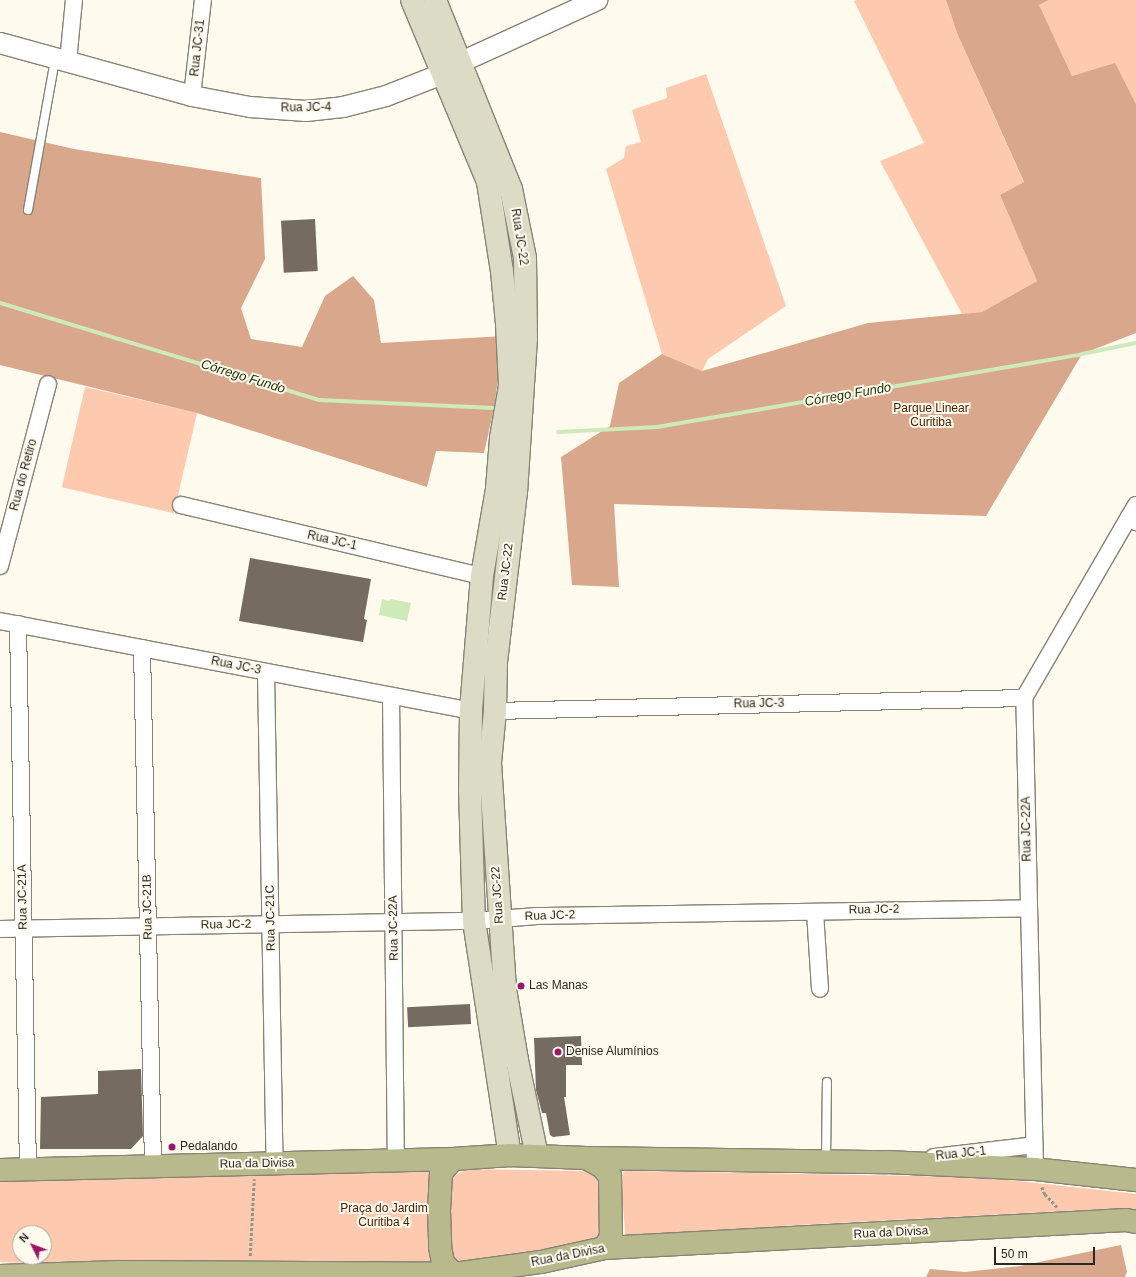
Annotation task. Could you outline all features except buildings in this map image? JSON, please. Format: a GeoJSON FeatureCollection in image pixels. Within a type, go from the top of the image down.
{"type":"FeatureCollection","features":[{"type":"Feature","properties":{"kind":"main road","name":"Rua JC-22"},"geometry":{"type":"LineString","coordinates":[[412,0],[451,68],[511,189],[524,258],[526,338],[506,490],[496,662],[495,711],[490,763],[505,988],[517,1060],[537,1156]]}},
{"type":"Feature","properties":{"kind":"main road","name":"Rua JC-22"},"geometry":{"type":"LineString","coordinates":[[435,0],[451,68]]}},
{"type":"Feature","properties":{"kind":"main road","name":"Rua JC-22"},"geometry":{"type":"LineString","coordinates":[[506,490],[482,576],[471,711],[470,789],[474,921],[510,1155]]}},
{"type":"Feature","properties":{"kind":"main road","name":"Rua da Divisa"},"geometry":{"type":"LineString","coordinates":[[0,1170],[396,1161],[510,1155],[586,1158],[887,1162],[1035,1169],[1136,1180]]}},
{"type":"Feature","properties":{"kind":"main road"},"geometry":{"type":"LineString","coordinates":[[586,1158],[602,1166],[610,1176],[611,1237],[604,1248]]}},
{"type":"Feature","properties":{"kind":"main road"},"geometry":{"type":"LineString","coordinates":[[453,1159],[441,1173],[439,1211],[440,1247],[443,1263],[454,1274]]}},
{"type":"Feature","properties":{"kind":"main road","name":"Rua da Divisa"},"geometry":{"type":"LineString","coordinates":[[0,1276],[250,1273],[454,1274],[541,1270],[604,1248],[1126,1220],[1136,1222]]}},
{"type":"Feature","properties":{"kind":"street"},"geometry":{"type":"LineString","coordinates":[[59,62],[74,0]]}},
{"type":"Feature","properties":{"kind":"street","name":"Rua JC-31"},"geometry":{"type":"LineString","coordinates":[[192,96],[203,0]]}},
{"type":"Feature","properties":{"kind":"street","name":"Rua JC-4"},"geometry":{"type":"LineString","coordinates":[[0,43],[59,62],[192,96],[250,107],[306,110],[343,107],[386,96],[451,68],[594,1]]}},
{"type":"Feature","properties":{"kind":"street","name":"Rua do Retiro"},"geometry":{"type":"LineString","coordinates":[[0,566],[48,384]]}},
{"type":"Feature","properties":{"kind":"street","name":"Rua JC-1"},"geometry":{"type":"LineString","coordinates":[[181,505],[482,576]]}},
{"type":"Feature","properties":{"kind":"street"},"geometry":{"type":"LineString","coordinates":[[1024,698],[1134,515]]}},
{"type":"Feature","properties":{"kind":"street","name":"Rua JC-3"},"geometry":{"type":"LineString","coordinates":[[0,621],[471,711]]}},
{"type":"Feature","properties":{"kind":"street","name":"Rua JC-21A"},"geometry":{"type":"LineString","coordinates":[[18,624],[28,1169]]}},
{"type":"Feature","properties":{"kind":"street","name":"Rua JC-21B"},"geometry":{"type":"LineString","coordinates":[[142,648],[153,1166]]}},
{"type":"Feature","properties":{"kind":"street","name":"Rua JC-21C"},"geometry":{"type":"LineString","coordinates":[[265,1164],[271,924],[266,672]]}},
{"type":"Feature","properties":{"kind":"street","name":"Rua JC-22A"},"geometry":{"type":"LineString","coordinates":[[391,696],[396,1161]]}},
{"type":"Feature","properties":{"kind":"street","name":"Rua JC-3"},"geometry":{"type":"LineString","coordinates":[[495,711],[1024,698]]}},
{"type":"Feature","properties":{"kind":"street","name":"Rua JC-22A"},"geometry":{"type":"LineString","coordinates":[[1024,698],[1035,1169]]}},
{"type":"Feature","properties":{"kind":"street","name":"Rua JC-2"},"geometry":{"type":"LineString","coordinates":[[0,929],[474,921],[536,916],[1029,908]]}},
{"type":"Feature","properties":{"kind":"street"},"geometry":{"type":"LineString","coordinates":[[815,912],[820,989]]}},
{"type":"Feature","properties":{"kind":"street","name":"Rua JC-1"},"geometry":{"type":"LineString","coordinates":[[887,1162],[1034,1145]]}},
{"type":"Feature","properties":{"kind":"lane"},"geometry":{"type":"LineString","coordinates":[[28,210],[59,62]]}},
{"type":"Feature","properties":{"kind":"lane"},"geometry":{"type":"LineString","coordinates":[[826,1161],[827,1082]]}},
{"type":"Feature","properties":{"kind":"path"},"geometry":{"type":"LineString","coordinates":[[250,1273],[265,1164]]}},
{"type":"Feature","properties":{"kind":"path"},"geometry":{"type":"LineString","coordinates":[[1035,1169],[1045,1194],[1072,1223]]}},
{"type":"Feature","properties":{"kind":"green space"},"geometry":{"type":"Polygon","coordinates":[[[946,0],[957,33],[1024,183],[1000,195],[1037,281],[982,312],[962,314],[880,161],[924,143],[854,1],[946,0]]]}},
{"type":"Feature","properties":{"kind":"green space","name":"Parque Linear Curitiba"},"geometry":{"type":"Polygon","coordinates":[[[946,0],[1049,0],[1039,5],[1072,76],[1115,63],[1136,104],[1136,333],[1082,354],[986,516],[614,504],[619,587],[572,585],[561,457],[610,426],[619,383],[662,354],[702,371],[868,323],[982,312],[1037,281],[1000,195],[1024,182],[957,33],[946,0]]]}},
{"type":"Feature","properties":{"kind":"green space"},"geometry":{"type":"Polygon","coordinates":[[[1049,0],[1136,0],[1136,104],[1115,64],[1072,76],[1038,5],[1049,0]]]}},
{"type":"Feature","properties":{"kind":"green space"},"geometry":{"type":"Polygon","coordinates":[[[706,74],[786,306],[708,359],[702,371],[662,354],[606,169],[624,158],[626,146],[641,142],[632,110],[667,98],[666,88],[706,74]]]}},
{"type":"Feature","properties":{"kind":"green space"},"geometry":{"type":"Polygon","coordinates":[[[0,132],[74,149],[261,178],[265,259],[241,308],[251,339],[302,347],[325,296],[353,276],[374,300],[381,343],[504,336],[494,408],[484,453],[436,451],[427,487],[197,413],[0,365],[0,132]]]}},
{"type":"Feature","properties":{"kind":"green space"},"geometry":{"type":"Polygon","coordinates":[[[85,387],[197,413],[174,513],[62,487],[85,387]]]}},
{"type":"Feature","properties":{"kind":"green space","name":"Praça do Jardim Curitiba 4"},"geometry":{"type":"Polygon","coordinates":[[[442,1165],[441,1267],[122,1266],[52,1264],[52,1225],[12,1225],[12,1262],[0,1262],[0,1175],[442,1165]]]}},
{"type":"Feature","properties":{"kind":"green space"},"geometry":{"type":"Polygon","coordinates":[[[467,1169],[590,1171],[599,1180],[603,1229],[598,1239],[587,1244],[461,1266],[452,1261],[449,1249],[449,1179],[467,1169]]]}},
{"type":"Feature","properties":{"kind":"green space"},"geometry":{"type":"Polygon","coordinates":[[[625,1171],[919,1176],[1000,1179],[1136,1194],[1136,1213],[1083,1210],[798,1225],[688,1233],[628,1240],[625,1233],[621,1176],[625,1171]]]}},
{"type":"Feature","properties":{"kind":"green space"},"geometry":{"type":"Polygon","coordinates":[[[1121,1245],[1127,1272],[1125,1277],[926,1277],[930,1269],[965,1272],[1020,1266],[1121,1245]]]}},
{"type":"Feature","properties":{"kind":"shaded area"},"geometry":{"type":"Polygon","coordinates":[[[382,599],[389,601],[391,599],[411,603],[407,621],[379,615],[382,599]]]}},
{"type":"Feature","properties":{"kind":"waterway","name":"Córrego Fundo"},"geometry":{"type":"LineString","coordinates":[[0,303],[319,400],[494,408]]}},
{"type":"Feature","properties":{"kind":"waterway","name":"Córrego Fundo"},"geometry":{"type":"LineString","coordinates":[[558,432],[657,427],[1082,354],[1136,343]]}},
{"type":"Feature","properties":{"kind":"place","name":"Las Manas"},"geometry":{"type":"Point","coordinates":[521,986]}},
{"type":"Feature","properties":{"kind":"place","name":"Denise Alumínios"},"geometry":{"type":"Point","coordinates":[558,1052]}},
{"type":"Feature","properties":{"kind":"place","name":"Pedalando"},"geometry":{"type":"Point","coordinates":[172,1147]}}]}
